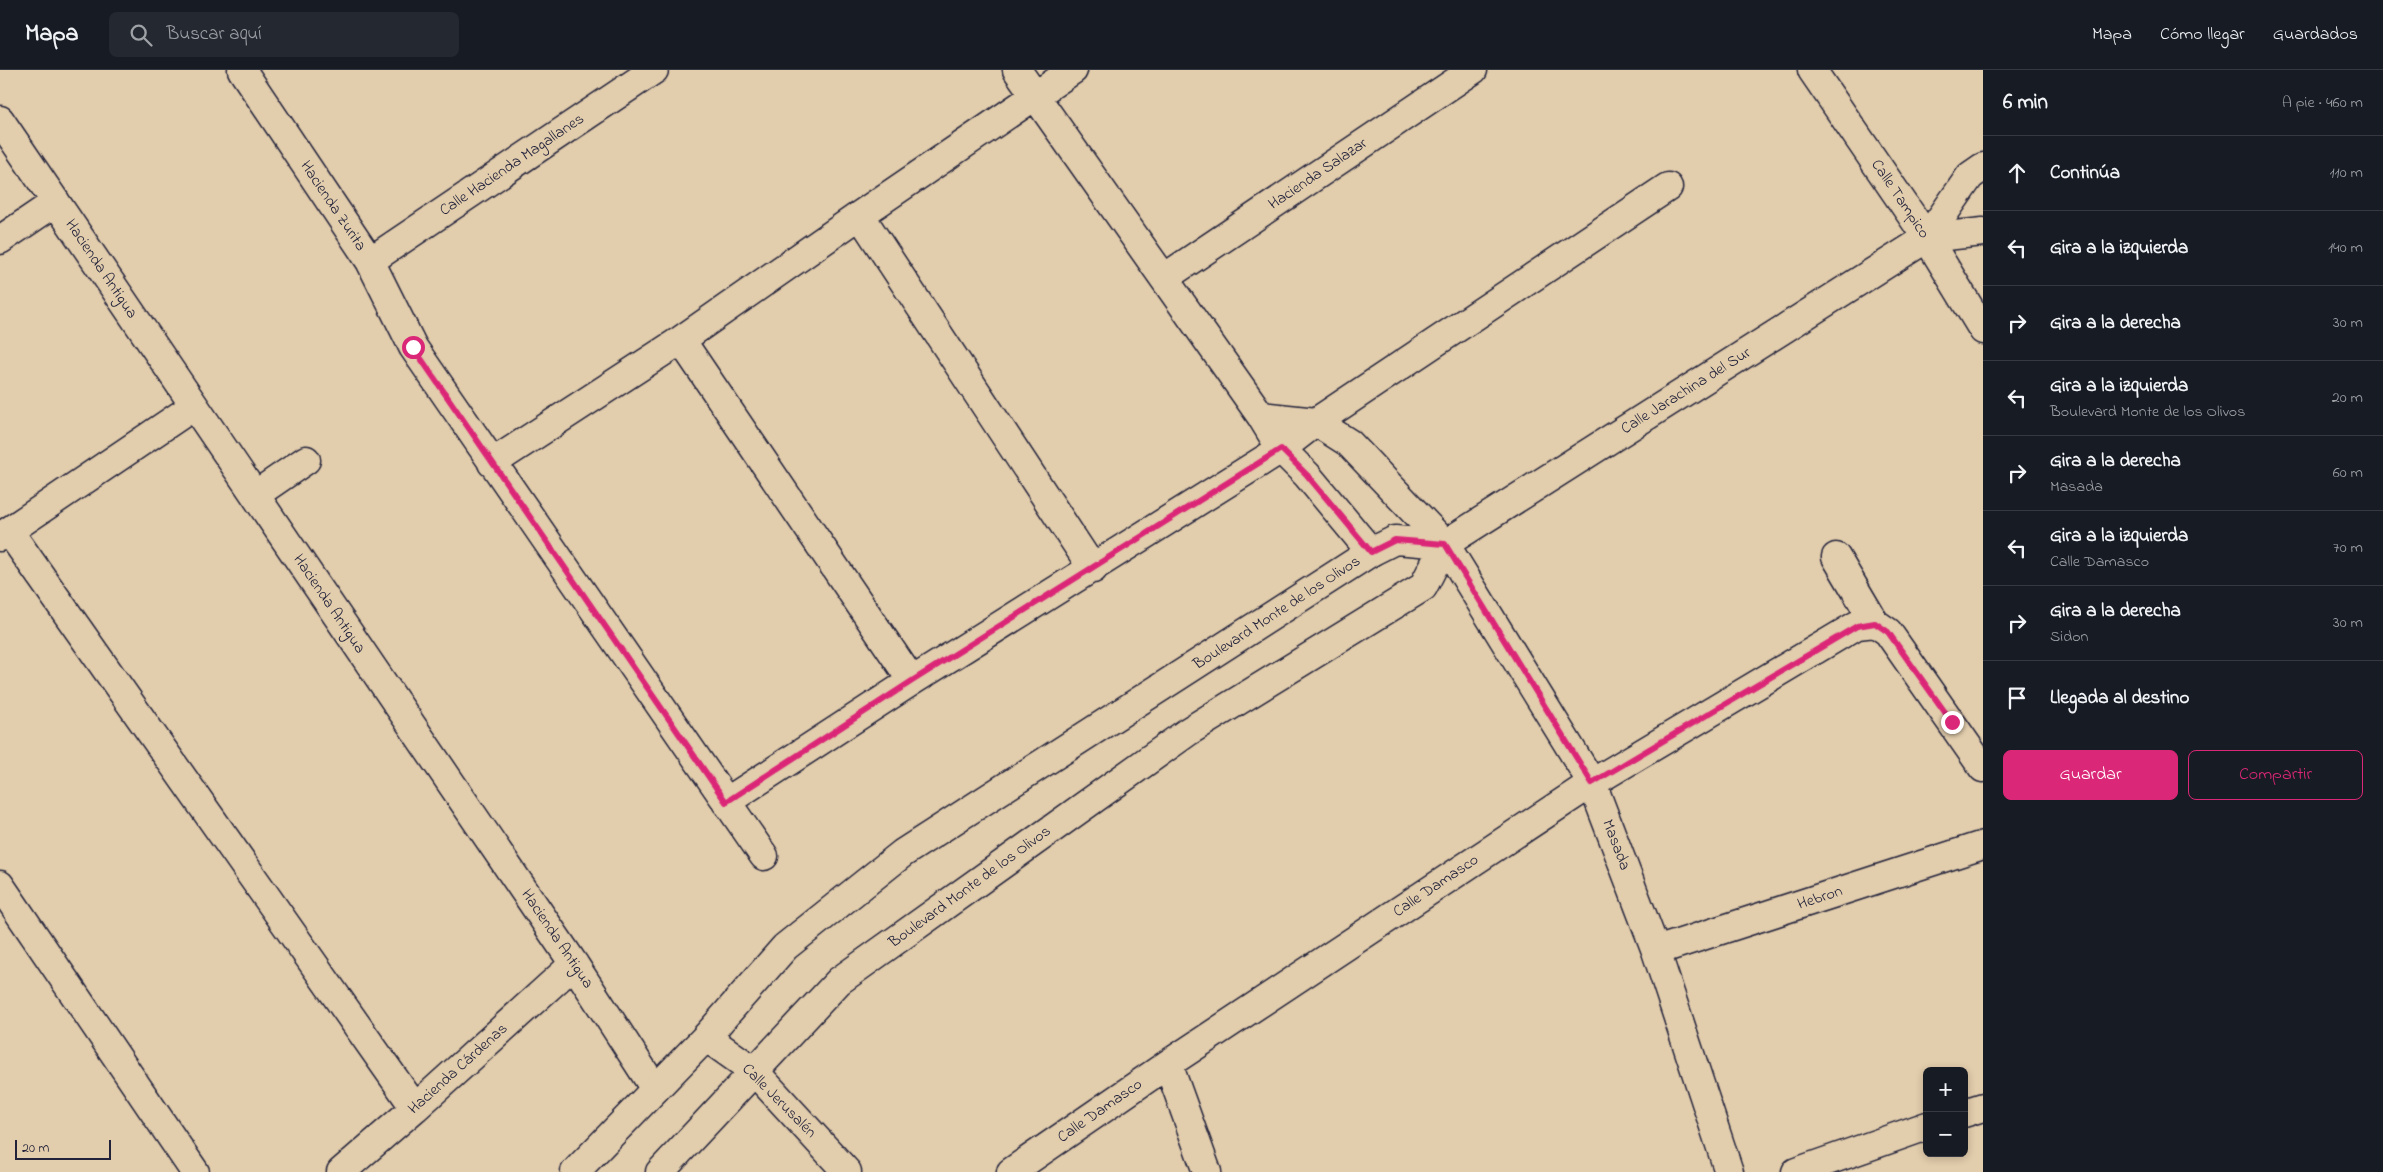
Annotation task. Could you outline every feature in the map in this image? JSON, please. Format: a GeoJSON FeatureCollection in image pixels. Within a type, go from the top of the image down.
{"type":"FeatureCollection","features":[{"type":"Feature","properties":{"kind":"street","name":"Calle Hacienda Magallanes"},"geometry":{"type":"LineString","coordinates":[[370,260],[654,70]]}},
{"type":"Feature","properties":{"kind":"street"},"geometry":{"type":"LineString","coordinates":[[1017,70],[1261,416],[1281,449],[1307,475],[1371,552]]}},
{"type":"Feature","properties":{"kind":"street"},"geometry":{"type":"LineString","coordinates":[[492,463],[681,340],[1073,70]]}},
{"type":"Feature","properties":{"kind":"street","name":"Hacienda Salazar"},"geometry":{"type":"LineString","coordinates":[[1164,278],[1473,70]]}},
{"type":"Feature","properties":{"kind":"street","name":"Calle Tampico"},"geometry":{"type":"LineString","coordinates":[[1812,70],[1926,238],[1983,330]]}},
{"type":"Feature","properties":{"kind":"street","name":"Hacienda Zurita"},"geometry":{"type":"LineString","coordinates":[[252,73],[370,260],[413,347],[764,856]]}},
{"type":"Feature","properties":{"kind":"street","name":"Hacienda Antigua"},"geometry":{"type":"LineString","coordinates":[[0,120],[574,964],[655,1089]]}},
{"type":"Feature","properties":{"kind":"street","name":"Calle Jarachina del Sur"},"geometry":{"type":"LineString","coordinates":[[1445,544],[1926,238],[1970,176],[1983,167]]}},
{"type":"Feature","properties":{"kind":"street"},"geometry":{"type":"LineString","coordinates":[[726,802],[912,681],[1093,569],[1281,449],[1316,422],[1668,187]]}},
{"type":"Feature","properties":{"kind":"street"},"geometry":{"type":"LineString","coordinates":[[0,240],[56,202]]}},
{"type":"Feature","properties":{"kind":"street"},"geometry":{"type":"LineString","coordinates":[[860,215],[1093,569]]}},
{"type":"Feature","properties":{"kind":"street","name":"Calle Jarachina del Sur"},"geometry":{"type":"LineString","coordinates":[[1926,238],[1983,232]]}},
{"type":"Feature","properties":{"kind":"street"},"geometry":{"type":"LineString","coordinates":[[681,340],[912,681]]}},
{"type":"Feature","properties":{"kind":"street"},"geometry":{"type":"LineString","coordinates":[[194,406],[4,534],[415,1108]]}},
{"type":"Feature","properties":{"kind":"street"},"geometry":{"type":"LineString","coordinates":[[1261,416],[1316,422]]}},
{"type":"Feature","properties":{"kind":"street","name":"Masada"},"geometry":{"type":"LineString","coordinates":[[1316,422],[1349,443],[1445,544],[1592,783],[1656,951],[1729,1172]]}},
{"type":"Feature","properties":{"kind":"street"},"geometry":{"type":"LineString","coordinates":[[255,495],[306,460]]}},
{"type":"Feature","properties":{"kind":"street","name":"Boulevard Monte de los Olivos"},"geometry":{"type":"LineString","coordinates":[[576,1172],[706,1037],[784,947],[904,853],[1371,552],[1395,540],[1445,544],[1423,588],[1189,731],[839,981],[660,1172]]}},
{"type":"Feature","properties":{"kind":"street"},"geometry":{"type":"LineString","coordinates":[[1836,557],[1875,623],[1888,632],[1983,768]]}},
{"type":"Feature","properties":{"kind":"street","name":"Calle Damasco"},"geometry":{"type":"LineString","coordinates":[[1011,1172],[1168,1064],[1592,783],[1857,626],[1875,623]]}},
{"type":"Feature","properties":{"kind":"street","name":"Hebron"},"geometry":{"type":"LineString","coordinates":[[1656,951],[1983,845]]}},
{"type":"Feature","properties":{"kind":"street"},"geometry":{"type":"LineString","coordinates":[[0,885],[195,1172]]}},
{"type":"Feature","properties":{"kind":"street","name":"Hacienda Cárdenas"},"geometry":{"type":"LineString","coordinates":[[341,1172],[415,1108],[574,964]]}},
{"type":"Feature","properties":{"kind":"street","name":"Calle Jerusalén"},"geometry":{"type":"LineString","coordinates":[[706,1037],[754,1071],[847,1172]]}},
{"type":"Feature","properties":{"kind":"street"},"geometry":{"type":"LineString","coordinates":[[1168,1064],[1207,1172]]}},
{"type":"Feature","properties":{"kind":"street"},"geometry":{"type":"LineString","coordinates":[[1967,1112],[1983,1106]]}},
{"type":"Feature","properties":{"kind":"street"},"geometry":{"type":"LineString","coordinates":[[1796,1172],[1923,1127]]}},
{"type":"Feature","properties":{"kind":"route"},"geometry":{"type":"LineString","coordinates":[[413,347],[726,802],[912,681],[1093,569],[1281,449],[1307,475],[1371,552],[1395,540],[1445,544],[1592,783],[1857,626],[1875,623],[1888,632],[1952,722]]}}]}
